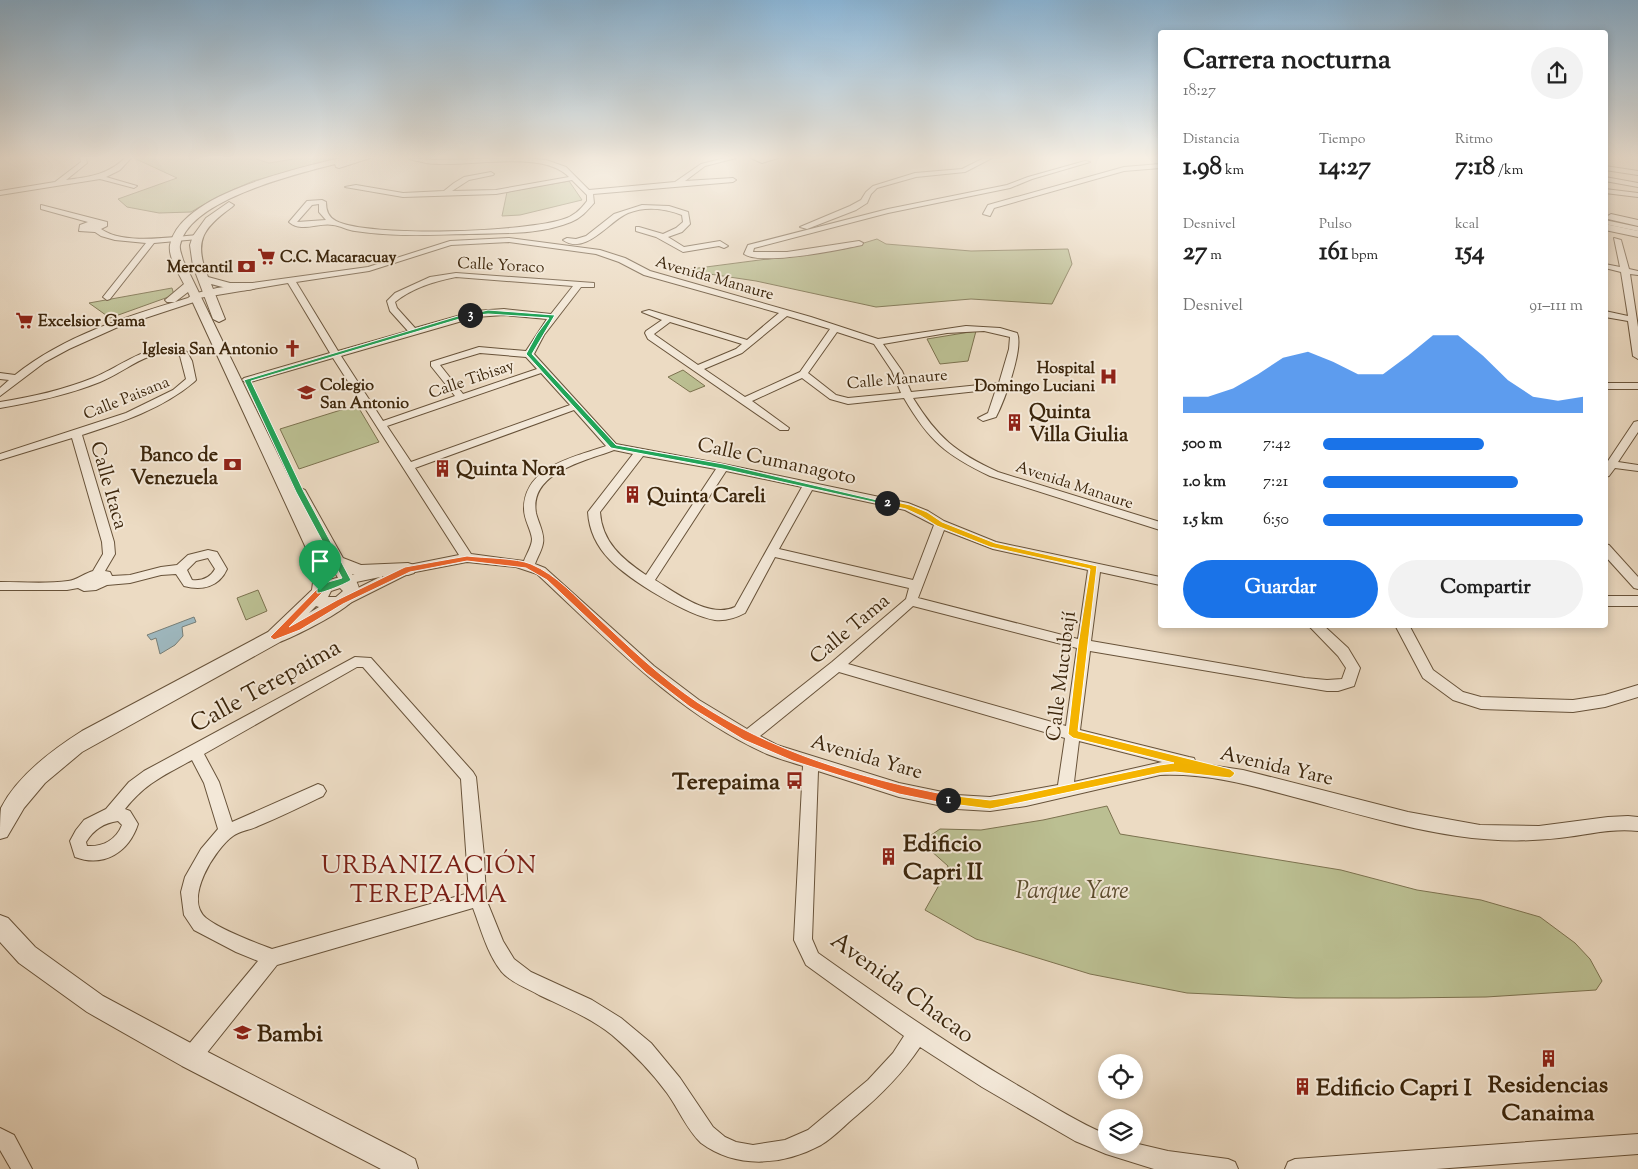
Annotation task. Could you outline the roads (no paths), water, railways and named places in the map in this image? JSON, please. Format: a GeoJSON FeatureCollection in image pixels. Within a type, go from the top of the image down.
{"type":"FeatureCollection","features":[{"type":"Feature","properties":{"kind":"street"},"geometry":{"type":"LineString","coordinates":[[65,213],[89,219],[105,235],[116,238],[151,241],[198,237]]}},
{"type":"Feature","properties":{"kind":"street"},"geometry":{"type":"LineString","coordinates":[[0,830],[9,812],[25,791],[60,755],[274,637],[297,628],[340,602],[351,593],[300,492],[247,380],[205,300],[190,285],[176,253],[176,239],[179,233],[198,213]]}},
{"type":"Feature","properties":{"kind":"street"},"geometry":{"type":"LineString","coordinates":[[219,213],[212,217],[200,231],[194,251],[203,279],[205,300],[320,561],[322,575],[318,596],[322,603],[340,602]]}},
{"type":"Feature","properties":{"kind":"street"},"geometry":{"type":"LineString","coordinates":[[301,213],[293,222],[296,224],[332,222],[354,229],[406,233],[537,229],[560,224],[581,213]]}},
{"type":"Feature","properties":{"kind":"street"},"geometry":{"type":"LineString","coordinates":[[323,213],[332,222]]}},
{"type":"Feature","properties":{"kind":"street"},"geometry":{"type":"LineString","coordinates":[[537,229],[542,237],[576,242],[590,239],[618,215],[624,213]]}},
{"type":"Feature","properties":{"kind":"street"},"geometry":{"type":"LineString","coordinates":[[663,237],[684,226],[687,222],[685,214],[680,213]]}},
{"type":"Feature","properties":{"kind":"street"},"geometry":{"type":"LineString","coordinates":[[789,236],[811,223],[840,213]]}},
{"type":"Feature","properties":{"kind":"street"},"geometry":{"type":"LineString","coordinates":[[859,244],[777,256],[748,254],[751,247],[882,213]]}},
{"type":"Feature","properties":{"kind":"street"},"geometry":{"type":"LineString","coordinates":[[1608,217],[1638,223]]}},
{"type":"Feature","properties":{"kind":"street"},"geometry":{"type":"LineString","coordinates":[[1608,225],[1638,231]]}},
{"type":"Feature","properties":{"kind":"street"},"geometry":{"type":"LineString","coordinates":[[640,230],[663,237],[683,250],[720,243],[724,246]]}},
{"type":"Feature","properties":{"kind":"street","name":"Avenida Manaure"},"geometry":{"type":"LineString","coordinates":[[253,286],[369,269],[450,243],[509,240],[597,252],[622,260],[646,273],[786,313],[877,342],[886,352],[897,371],[907,395],[924,424],[945,446],[974,465],[994,474],[1158,525]]}},
{"type":"Feature","properties":{"kind":"street"},"geometry":{"type":"LineString","coordinates":[[1617,240],[1625,270],[1638,356]]}},
{"type":"Feature","properties":{"kind":"street"},"geometry":{"type":"LineString","coordinates":[[107,297],[151,241]]}},
{"type":"Feature","properties":{"kind":"street"},"geometry":{"type":"LineString","coordinates":[[1608,268],[1638,272]]}},
{"type":"Feature","properties":{"kind":"street","name":"Calle Yoraco"},"geometry":{"type":"LineString","coordinates":[[412,330],[393,309],[391,301],[398,295],[433,279],[467,274],[592,285]]}},
{"type":"Feature","properties":{"kind":"street"},"geometry":{"type":"LineString","coordinates":[[203,279],[230,286],[253,286]]}},
{"type":"Feature","properties":{"kind":"street"},"geometry":{"type":"LineString","coordinates":[[290,281],[380,425],[467,558]]}},
{"type":"Feature","properties":{"kind":"street"},"geometry":{"type":"LineString","coordinates":[[529,354],[552,317],[579,284]]}},
{"type":"Feature","properties":{"kind":"street"},"geometry":{"type":"LineString","coordinates":[[174,302],[190,285]]}},
{"type":"Feature","properties":{"kind":"street"},"geometry":{"type":"LineString","coordinates":[[0,393],[15,378],[63,349],[91,335],[174,302],[221,298],[253,286]]}},
{"type":"Feature","properties":{"kind":"street"},"geometry":{"type":"LineString","coordinates":[[247,380],[463,316],[488,312],[552,317]]}},
{"type":"Feature","properties":{"kind":"street"},"geometry":{"type":"LineString","coordinates":[[646,312],[747,343]]}},
{"type":"Feature","properties":{"kind":"street"},"geometry":{"type":"LineString","coordinates":[[696,369],[739,351],[786,313]]}},
{"type":"Feature","properties":{"kind":"street"},"geometry":{"type":"LineString","coordinates":[[1608,315],[1632,319]]}},
{"type":"Feature","properties":{"kind":"street"},"geometry":{"type":"LineString","coordinates":[[668,320],[653,329],[649,333],[651,337],[784,428]]}},
{"type":"Feature","properties":{"kind":"street"},"geometry":{"type":"LineString","coordinates":[[744,402],[803,374],[835,328]]}},
{"type":"Feature","properties":{"kind":"street","name":"Calle Manaure"},"geometry":{"type":"LineString","coordinates":[[877,342],[968,329],[1009,332],[1016,338],[1002,386],[992,415],[982,418]]}},
{"type":"Feature","properties":{"kind":"street"},"geometry":{"type":"LineString","coordinates":[[461,397],[434,364],[479,350],[529,354],[613,447],[556,468],[546,474],[539,482],[531,500],[530,511],[538,541],[528,566]]}},
{"type":"Feature","properties":{"kind":"street","name":"Calle Paisana"},"geometry":{"type":"LineString","coordinates":[[0,405],[41,397],[86,383],[111,373],[143,355],[156,351],[180,351],[184,354],[190,380],[180,391],[148,407],[76,433],[0,457]]}},
{"type":"Feature","properties":{"kind":"street","name":"Calle Tibisay"},"geometry":{"type":"LineString","coordinates":[[380,425],[542,370]]}},
{"type":"Feature","properties":{"kind":"street","name":"Calle Manaure"},"geometry":{"type":"LineString","coordinates":[[803,374],[840,400],[1002,386]]}},
{"type":"Feature","properties":{"kind":"street"},"geometry":{"type":"LineString","coordinates":[[0,376],[15,378]]}},
{"type":"Feature","properties":{"kind":"street"},"geometry":{"type":"LineString","coordinates":[[0,381],[15,378]]}},
{"type":"Feature","properties":{"kind":"street"},"geometry":{"type":"LineString","coordinates":[[1608,386],[1638,386]]}},
{"type":"Feature","properties":{"kind":"street"},"geometry":{"type":"LineString","coordinates":[[408,467],[576,406]]}},
{"type":"Feature","properties":{"kind":"street"},"geometry":{"type":"LineString","coordinates":[[1608,469],[1638,424]]}},
{"type":"Feature","properties":{"kind":"street","name":"Calle Itaca"},"geometry":{"type":"LineString","coordinates":[[76,433],[108,542],[109,554],[101,577]]}},
{"type":"Feature","properties":{"kind":"street","name":"Calle Cumanagoto"},"geometry":{"type":"LineString","coordinates":[[613,447],[723,467],[908,507],[940,524],[993,545],[1158,581]]}},
{"type":"Feature","properties":{"kind":"street"},"geometry":{"type":"LineString","coordinates":[[641,451],[594,512],[594,520],[602,538],[614,558],[648,581],[703,611],[722,616],[732,614],[740,610],[744,605],[808,486]]}},
{"type":"Feature","properties":{"kind":"street"},"geometry":{"type":"LineString","coordinates":[[1611,464],[1638,468]]}},
{"type":"Feature","properties":{"kind":"street"},"geometry":{"type":"LineString","coordinates":[[648,581],[723,467]]}},
{"type":"Feature","properties":{"kind":"street","name":"Calle Tama"},"geometry":{"type":"LineString","coordinates":[[748,737],[837,666],[912,601],[940,524]]}},
{"type":"Feature","properties":{"kind":"street"},"geometry":{"type":"LineString","coordinates":[[1608,551],[1638,585]]}},
{"type":"Feature","properties":{"kind":"street"},"geometry":{"type":"LineString","coordinates":[[773,552],[918,586]]}},
{"type":"Feature","properties":{"kind":"street","name":"Avenida Yare"},"geometry":{"type":"LineString","coordinates":[[345,583],[467,558],[528,566],[550,578],[649,670],[694,704],[748,737],[773,750],[811,763],[899,790],[957,802],[990,804],[1160,769],[1175,768],[1230,773],[1408,820],[1481,832],[1525,834],[1561,831],[1604,823],[1622,822],[1638,824]]}},
{"type":"Feature","properties":{"kind":"street"},"geometry":{"type":"LineString","coordinates":[[337,562],[360,571],[408,569]]}},
{"type":"Feature","properties":{"kind":"street","name":"Calle Mucubají"},"geometry":{"type":"LineString","coordinates":[[1065,790],[1094,568]]}},
{"type":"Feature","properties":{"kind":"street"},"geometry":{"type":"LineString","coordinates":[[0,586],[67,586],[83,582],[88,577],[130,579],[161,571],[180,569]]}},
{"type":"Feature","properties":{"kind":"street","name":"Avenida Yare"},"geometry":{"type":"LineString","coordinates":[[340,602],[408,569]]}},
{"type":"Feature","properties":{"kind":"street"},"geometry":{"type":"LineString","coordinates":[[274,637],[325,587],[345,583]]}},
{"type":"Feature","properties":{"kind":"street"},"geometry":{"type":"LineString","coordinates":[[912,601],[1083,645],[1305,684],[1341,686],[1349,682],[1353,668],[1348,659],[1318,628]]}},
{"type":"Feature","properties":{"kind":"street"},"geometry":{"type":"LineString","coordinates":[[1608,601],[1638,601]]}},
{"type":"Feature","properties":{"kind":"street"},"geometry":{"type":"LineString","coordinates":[[1404,628],[1428,674],[1458,696],[1481,703],[1573,706],[1606,701],[1638,691]]}},
{"type":"Feature","properties":{"kind":"street","name":"Calle Terepaima"},"geometry":{"type":"LineString","coordinates":[[111,815],[134,787],[149,776],[355,662],[366,662],[468,777],[476,856],[478,899],[497,947],[508,965],[526,978],[585,1007],[614,1025],[644,1050],[673,1085],[706,1134],[718,1144],[735,1152],[753,1155],[770,1154],[802,1144],[815,1137],[875,1087],[900,1060],[917,1034]]}},
{"type":"Feature","properties":{"kind":"street"},"geometry":{"type":"LineString","coordinates":[[837,666],[1073,734],[1230,773]]}},
{"type":"Feature","properties":{"kind":"street"},"geometry":{"type":"LineString","coordinates":[[195,752],[211,782],[227,831]]}},
{"type":"Feature","properties":{"kind":"street","name":"Avenida Chacao"},"geometry":{"type":"LineString","coordinates":[[811,763],[803,940],[812,960],[917,1034],[989,1080],[1082,1134],[1098,1141]]}},
{"type":"Feature","properties":{"kind":"street"},"geometry":{"type":"LineString","coordinates":[[272,958],[242,946],[200,924],[193,916],[189,892],[193,877],[207,854],[227,831],[254,821],[318,791]]}},
{"type":"Feature","properties":{"kind":"street"},"geometry":{"type":"LineString","coordinates":[[191,1057],[272,958],[478,899]]}},
{"type":"Feature","properties":{"kind":"street"},"geometry":{"type":"LineString","coordinates":[[0,926],[27,955],[94,1004],[191,1057],[397,1163],[405,1169]]}},
{"type":"Feature","properties":{"kind":"street"},"geometry":{"type":"LineString","coordinates":[[0,1138],[8,1142],[22,1169]]}},
{"type":"Feature","properties":{"kind":"street"},"geometry":{"type":"LineString","coordinates":[[1295,1169],[1387,1165],[1638,1144]]}},
{"type":"Feature","properties":{"kind":"street"},"geometry":{"type":"LineString","coordinates":[[1132,1154],[1228,1169]]}},
{"type":"Feature","properties":{"kind":"water"},"geometry":{"type":"Polygon","coordinates":[[[194,617],[196,622],[182,627],[183,636],[175,645],[160,654],[156,638],[151,640],[147,635],[194,617]]]}},
{"type":"Feature","properties":{"kind":"place","name":"C.C. Macaracuay"},"geometry":{"type":"Point","coordinates":[266,256]}},
{"type":"Feature","properties":{"kind":"place","name":"Mercantil"},"geometry":{"type":"Point","coordinates":[247,266]}},
{"type":"Feature","properties":{"kind":"place","name":"Excelsior Gama"},"geometry":{"type":"Point","coordinates":[24,320]}},
{"type":"Feature","properties":{"kind":"place","name":"Iglesia San Antonio"},"geometry":{"type":"Point","coordinates":[292,348]}},
{"type":"Feature","properties":{"kind":"place","name":"Hospital Domingo Luciani"},"geometry":{"type":"Point","coordinates":[1109,376]}},
{"type":"Feature","properties":{"kind":"place","name":"Colegio San Antonio"},"geometry":{"type":"Point","coordinates":[306,393]}},
{"type":"Feature","properties":{"kind":"place","name":"Quinta Villa Giulia"},"geometry":{"type":"Point","coordinates":[1015,422]}},
{"type":"Feature","properties":{"kind":"place","name":"Banco de Venezuela"},"geometry":{"type":"Point","coordinates":[232,465]}},
{"type":"Feature","properties":{"kind":"place","name":"Quinta Nora"},"geometry":{"type":"Point","coordinates":[442,468]}},
{"type":"Feature","properties":{"kind":"place","name":"Quinta Careli"},"geometry":{"type":"Point","coordinates":[633,495]}},
{"type":"Feature","properties":{"kind":"place","name":"Terepaima"},"geometry":{"type":"Point","coordinates":[794,781]}},
{"type":"Feature","properties":{"kind":"place","name":"Edificio Capri II"},"geometry":{"type":"Point","coordinates":[889,857]}},
{"type":"Feature","properties":{"kind":"place","name":"Bambi"},"geometry":{"type":"Point","coordinates":[243,1033]}},
{"type":"Feature","properties":{"kind":"place","name":"Residencias Canaima"},"geometry":{"type":"Point","coordinates":[1548,1058]}},
{"type":"Feature","properties":{"kind":"place","name":"Edificio Capri I"},"geometry":{"type":"Point","coordinates":[1302,1087]}},
{"type":"Feature","properties":{"kind":"district","name":"URBANIZACIÓN TEREPAIMA"},"geometry":{"type":"Point","coordinates":[429,878]}},
{"type":"Feature","properties":{"kind":"park label","name":"Parque Yare"},"geometry":{"type":"Point","coordinates":[1072,890]}}]}
